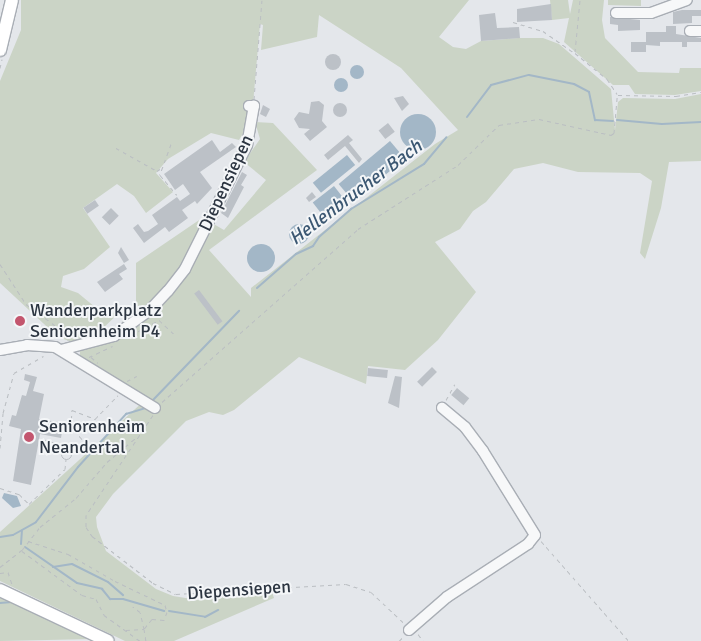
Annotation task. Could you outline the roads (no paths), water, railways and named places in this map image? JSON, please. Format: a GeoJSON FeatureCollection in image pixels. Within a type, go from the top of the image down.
{"type":"FeatureCollection","features":[{"type":"Feature","properties":{"kind":"main road"},"geometry":{"type":"LineString","coordinates":[[0,50],[12,0]]}},
{"type":"Feature","properties":{"kind":"main road"},"geometry":{"type":"LineString","coordinates":[[6,589],[108,641]]}},
{"type":"Feature","properties":{"kind":"street"},"geometry":{"type":"LineString","coordinates":[[616,13],[651,13],[687,0]]}},
{"type":"Feature","properties":{"kind":"street"},"geometry":{"type":"LineString","coordinates":[[690,31],[701,30]]}},
{"type":"Feature","properties":{"kind":"street","name":"Diepensiepen"},"geometry":{"type":"LineString","coordinates":[[66,348],[114,336],[150,310],[185,269],[247,145],[252,106]]}},
{"type":"Feature","properties":{"kind":"street"},"geometry":{"type":"LineString","coordinates":[[0,350],[18,346],[66,348],[155,408]]}},
{"type":"Feature","properties":{"kind":"street"},"geometry":{"type":"LineString","coordinates":[[412,630],[447,597],[534,538],[532,527],[483,451],[465,427],[442,408]]}},
{"type":"Feature","properties":{"kind":"water"},"geometry":{"type":"Polygon","coordinates":[[[354,65],[360,65],[364,72],[360,79],[354,79],[350,75],[350,69],[354,65]]]}},
{"type":"Feature","properties":{"kind":"water"},"geometry":{"type":"Polygon","coordinates":[[[338,78],[344,78],[348,85],[344,92],[338,92],[334,88],[334,82],[338,78]]]}},
{"type":"Feature","properties":{"kind":"water"},"geometry":{"type":"Polygon","coordinates":[[[418,114],[425,115],[431,119],[435,125],[435,139],[431,145],[425,149],[418,150],[411,149],[405,145],[401,139],[400,132],[401,125],[405,119],[411,115],[418,114]]]}},
{"type":"Feature","properties":{"kind":"water"},"geometry":{"type":"Polygon","coordinates":[[[390,141],[405,159],[353,202],[339,184],[390,141]]]}},
{"type":"Feature","properties":{"kind":"water"},"geometry":{"type":"Polygon","coordinates":[[[347,155],[355,165],[321,193],[313,183],[347,155]]]}},
{"type":"Feature","properties":{"kind":"water"},"geometry":{"type":"Polygon","coordinates":[[[334,186],[349,205],[327,222],[313,203],[334,186]]]}},
{"type":"Feature","properties":{"kind":"water"},"geometry":{"type":"Polygon","coordinates":[[[299,224],[306,227],[309,234],[306,241],[299,244],[292,241],[289,234],[292,227],[299,224]]]}},
{"type":"Feature","properties":{"kind":"water"},"geometry":{"type":"Polygon","coordinates":[[[261,244],[271,248],[275,258],[271,268],[261,272],[251,268],[247,258],[251,248],[261,244]]]}},
{"type":"Feature","properties":{"kind":"water"},"geometry":{"type":"Polygon","coordinates":[[[4,493],[17,496],[21,506],[13,508],[2,498],[4,493]]]}},
{"type":"Feature","properties":{"kind":"waterway","name":"Hellenbrucher Bach"},"geometry":{"type":"LineString","coordinates":[[467,117],[491,85],[529,75],[574,84],[589,92],[595,120],[613,121]]}},
{"type":"Feature","properties":{"kind":"waterway","name":"Hellenbrucher Bach"},"geometry":{"type":"LineString","coordinates":[[617,120],[662,124],[701,122]]}},
{"type":"Feature","properties":{"kind":"waterway","name":"Hellenbrucher Bach"},"geometry":{"type":"LineString","coordinates":[[257,288],[296,254],[313,246],[319,237],[351,209],[424,164],[447,137]]}},
{"type":"Feature","properties":{"kind":"waterway","name":"Hellenbrucher Bach"},"geometry":{"type":"LineString","coordinates":[[153,400],[239,311]]}},
{"type":"Feature","properties":{"kind":"waterway","name":"Hellenbrucher Bach"},"geometry":{"type":"LineString","coordinates":[[0,537],[13,535],[36,522],[78,467],[126,414],[146,408]]}},
{"type":"Feature","properties":{"kind":"waterway"},"geometry":{"type":"LineString","coordinates":[[21,544],[22,531]]}},
{"type":"Feature","properties":{"kind":"waterway"},"geometry":{"type":"LineString","coordinates":[[25,547],[77,583],[102,589],[110,599],[123,599],[164,611]]}},
{"type":"Feature","properties":{"kind":"waterway"},"geometry":{"type":"LineString","coordinates":[[53,567],[72,564],[108,582],[123,595]]}},
{"type":"Feature","properties":{"kind":"waterway"},"geometry":{"type":"LineString","coordinates":[[0,603],[12,602]]}},
{"type":"Feature","properties":{"kind":"waterway"},"geometry":{"type":"LineString","coordinates":[[169,611],[205,617],[218,610]]}},
{"type":"Feature","properties":{"kind":"place","name":"Wanderparkplatz Seniorenheim P4"},"geometry":{"type":"Point","coordinates":[20,321]}},
{"type":"Feature","properties":{"kind":"place","name":"Seniorenheim Neandertal"},"geometry":{"type":"Point","coordinates":[29,437]}}]}
